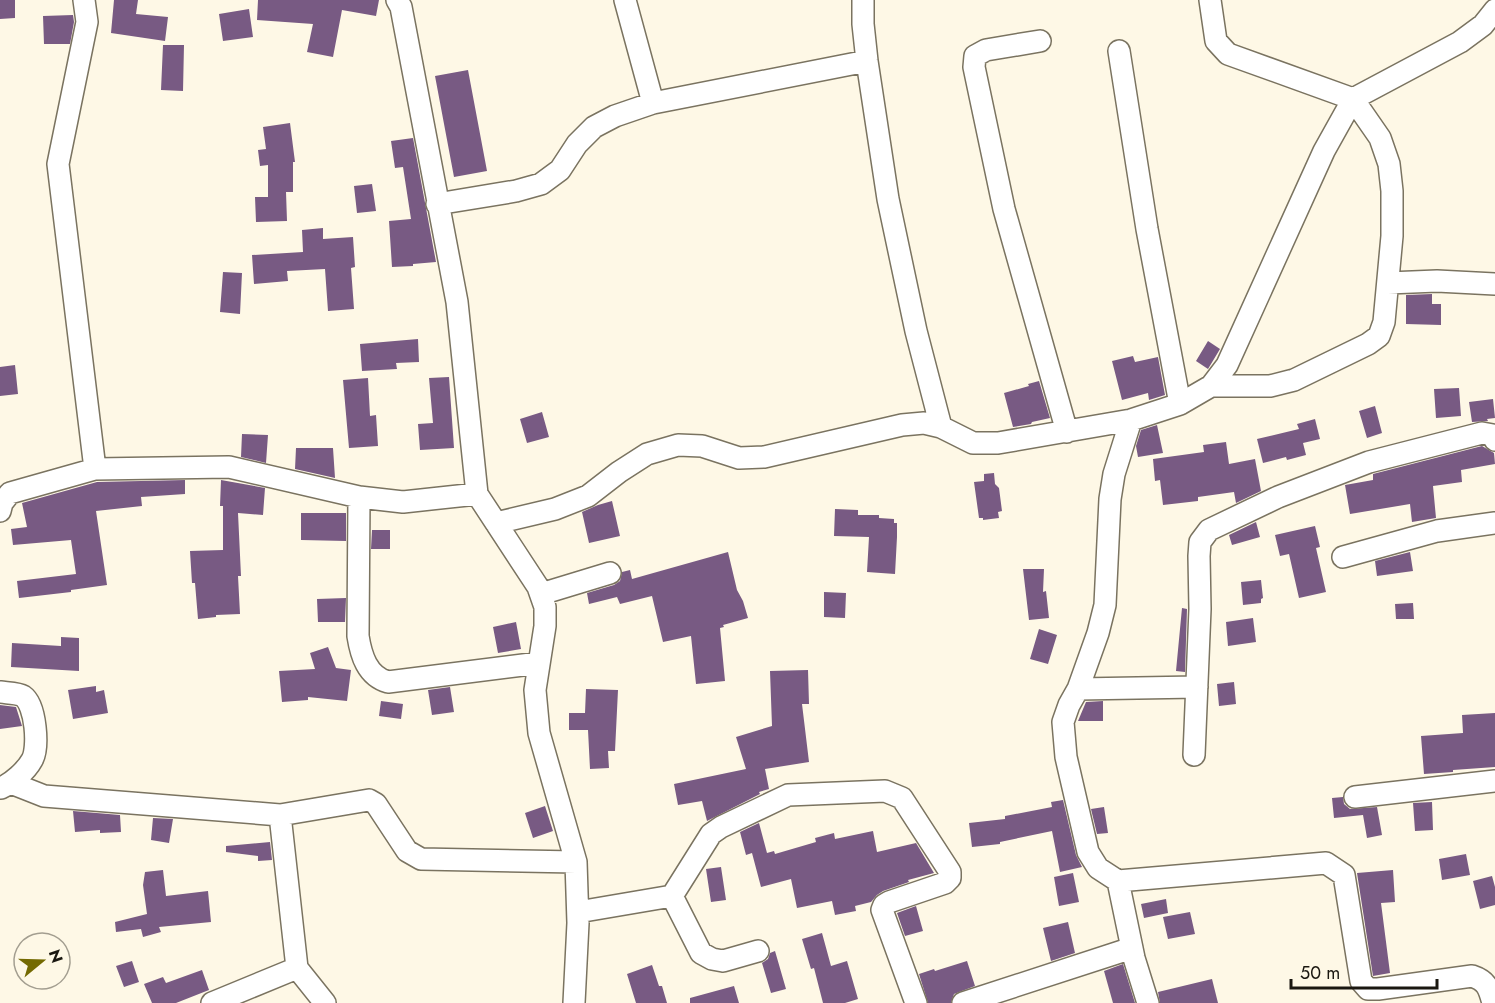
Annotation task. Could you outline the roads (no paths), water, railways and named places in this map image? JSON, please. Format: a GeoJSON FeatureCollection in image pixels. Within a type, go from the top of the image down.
{"type":"FeatureCollection","features":[{"type":"Feature","properties":{"kind":"street"},"geometry":{"type":"LineString","coordinates":[[84,0],[87,22],[58,164],[94,469]]}},
{"type":"Feature","properties":{"kind":"street"},"geometry":{"type":"LineString","coordinates":[[397,0],[456,302],[477,494],[538,587],[545,607],[545,626],[535,690],[539,733],[576,862],[578,912],[574,1003]]}},
{"type":"Feature","properties":{"kind":"street"},"geometry":{"type":"LineString","coordinates":[[625,0],[653,103]]}},
{"type":"Feature","properties":{"kind":"street"},"geometry":{"type":"LineString","coordinates":[[863,0],[867,61],[888,199],[916,331],[941,427]]}},
{"type":"Feature","properties":{"kind":"street"},"geometry":{"type":"LineString","coordinates":[[1209,0],[1216,41],[1228,54],[1353,99],[1380,138],[1389,164],[1392,191],[1392,236],[1388,283],[1384,322],[1379,336],[1368,344],[1294,380],[1270,386],[1211,386]]}},
{"type":"Feature","properties":{"kind":"street"},"geometry":{"type":"LineString","coordinates":[[496,523],[555,509],[588,496],[647,454],[678,445],[702,446],[740,458],[764,457],[902,425],[924,423],[941,427],[973,443],[998,443],[1131,420],[1179,404],[1211,386],[1227,365],[1324,151],[1353,99],[1460,42],[1483,25],[1495,10]]}},
{"type":"Feature","properties":{"kind":"street"},"geometry":{"type":"LineString","coordinates":[[1040,41],[986,50],[975,56],[974,67],[1004,209],[1068,432]]}},
{"type":"Feature","properties":{"kind":"street"},"geometry":{"type":"LineString","coordinates":[[1119,51],[1179,404]]}},
{"type":"Feature","properties":{"kind":"street"},"geometry":{"type":"LineString","coordinates":[[438,204],[516,191],[541,184],[560,170],[577,144],[594,127],[615,116],[653,103],[867,61]]}},
{"type":"Feature","properties":{"kind":"street"},"geometry":{"type":"LineString","coordinates":[[1388,283],[1437,281],[1495,284]]}},
{"type":"Feature","properties":{"kind":"street"},"geometry":{"type":"LineString","coordinates":[[1131,420],[1114,474],[1110,499],[1105,606],[1078,689],[1063,722],[1066,757],[1088,852],[1098,868],[1119,881],[1326,862],[1344,875],[1361,981],[1368,989],[1472,976],[1482,980],[1490,991],[1493,1003]]}},
{"type":"Feature","properties":{"kind":"street"},"geometry":{"type":"LineString","coordinates":[[1194,755],[1200,609],[1199,556],[1200,542],[1209,530],[1278,497],[1369,462],[1482,433],[1493,435],[1495,440]]}},
{"type":"Feature","properties":{"kind":"street"},"geometry":{"type":"LineString","coordinates":[[0,512],[2,502],[10,493],[94,469],[229,467],[359,497],[403,502],[477,494]]}},
{"type":"Feature","properties":{"kind":"street"},"geometry":{"type":"LineString","coordinates":[[359,497],[357,636],[361,654],[370,671],[378,679],[388,682],[539,663]]}},
{"type":"Feature","properties":{"kind":"street"},"geometry":{"type":"LineString","coordinates":[[1343,557],[1437,531],[1495,523]]}},
{"type":"Feature","properties":{"kind":"street"},"geometry":{"type":"LineString","coordinates":[[541,594],[610,573]]}},
{"type":"Feature","properties":{"kind":"street"},"geometry":{"type":"LineString","coordinates":[[1078,689],[1197,687]]}},
{"type":"Feature","properties":{"kind":"street"},"geometry":{"type":"LineString","coordinates":[[0,692],[22,695],[28,701],[36,728],[33,759],[6,786]]}},
{"type":"Feature","properties":{"kind":"street"},"geometry":{"type":"LineString","coordinates":[[1355,797],[1495,781]]}},
{"type":"Feature","properties":{"kind":"street"},"geometry":{"type":"LineString","coordinates":[[6,786],[44,796],[280,815],[369,800],[376,804],[407,851],[421,859],[576,862]]}},
{"type":"Feature","properties":{"kind":"street"},"geometry":{"type":"LineString","coordinates":[[578,912],[672,896],[711,834],[788,795],[885,791],[902,798],[950,872],[950,878],[945,883],[889,902],[882,910],[916,1003]]}},
{"type":"Feature","properties":{"kind":"street"},"geometry":{"type":"LineString","coordinates":[[280,815],[297,968],[325,1003]]}},
{"type":"Feature","properties":{"kind":"street"},"geometry":{"type":"LineString","coordinates":[[1119,881],[1132,948],[1148,1003]]}},
{"type":"Feature","properties":{"kind":"street"},"geometry":{"type":"LineString","coordinates":[[672,896],[701,953],[712,959],[723,961],[758,951]]}},
{"type":"Feature","properties":{"kind":"street"},"geometry":{"type":"LineString","coordinates":[[963,1003],[1132,948]]}},
{"type":"Feature","properties":{"kind":"street"},"geometry":{"type":"LineString","coordinates":[[212,1003],[297,968]]}}]}
